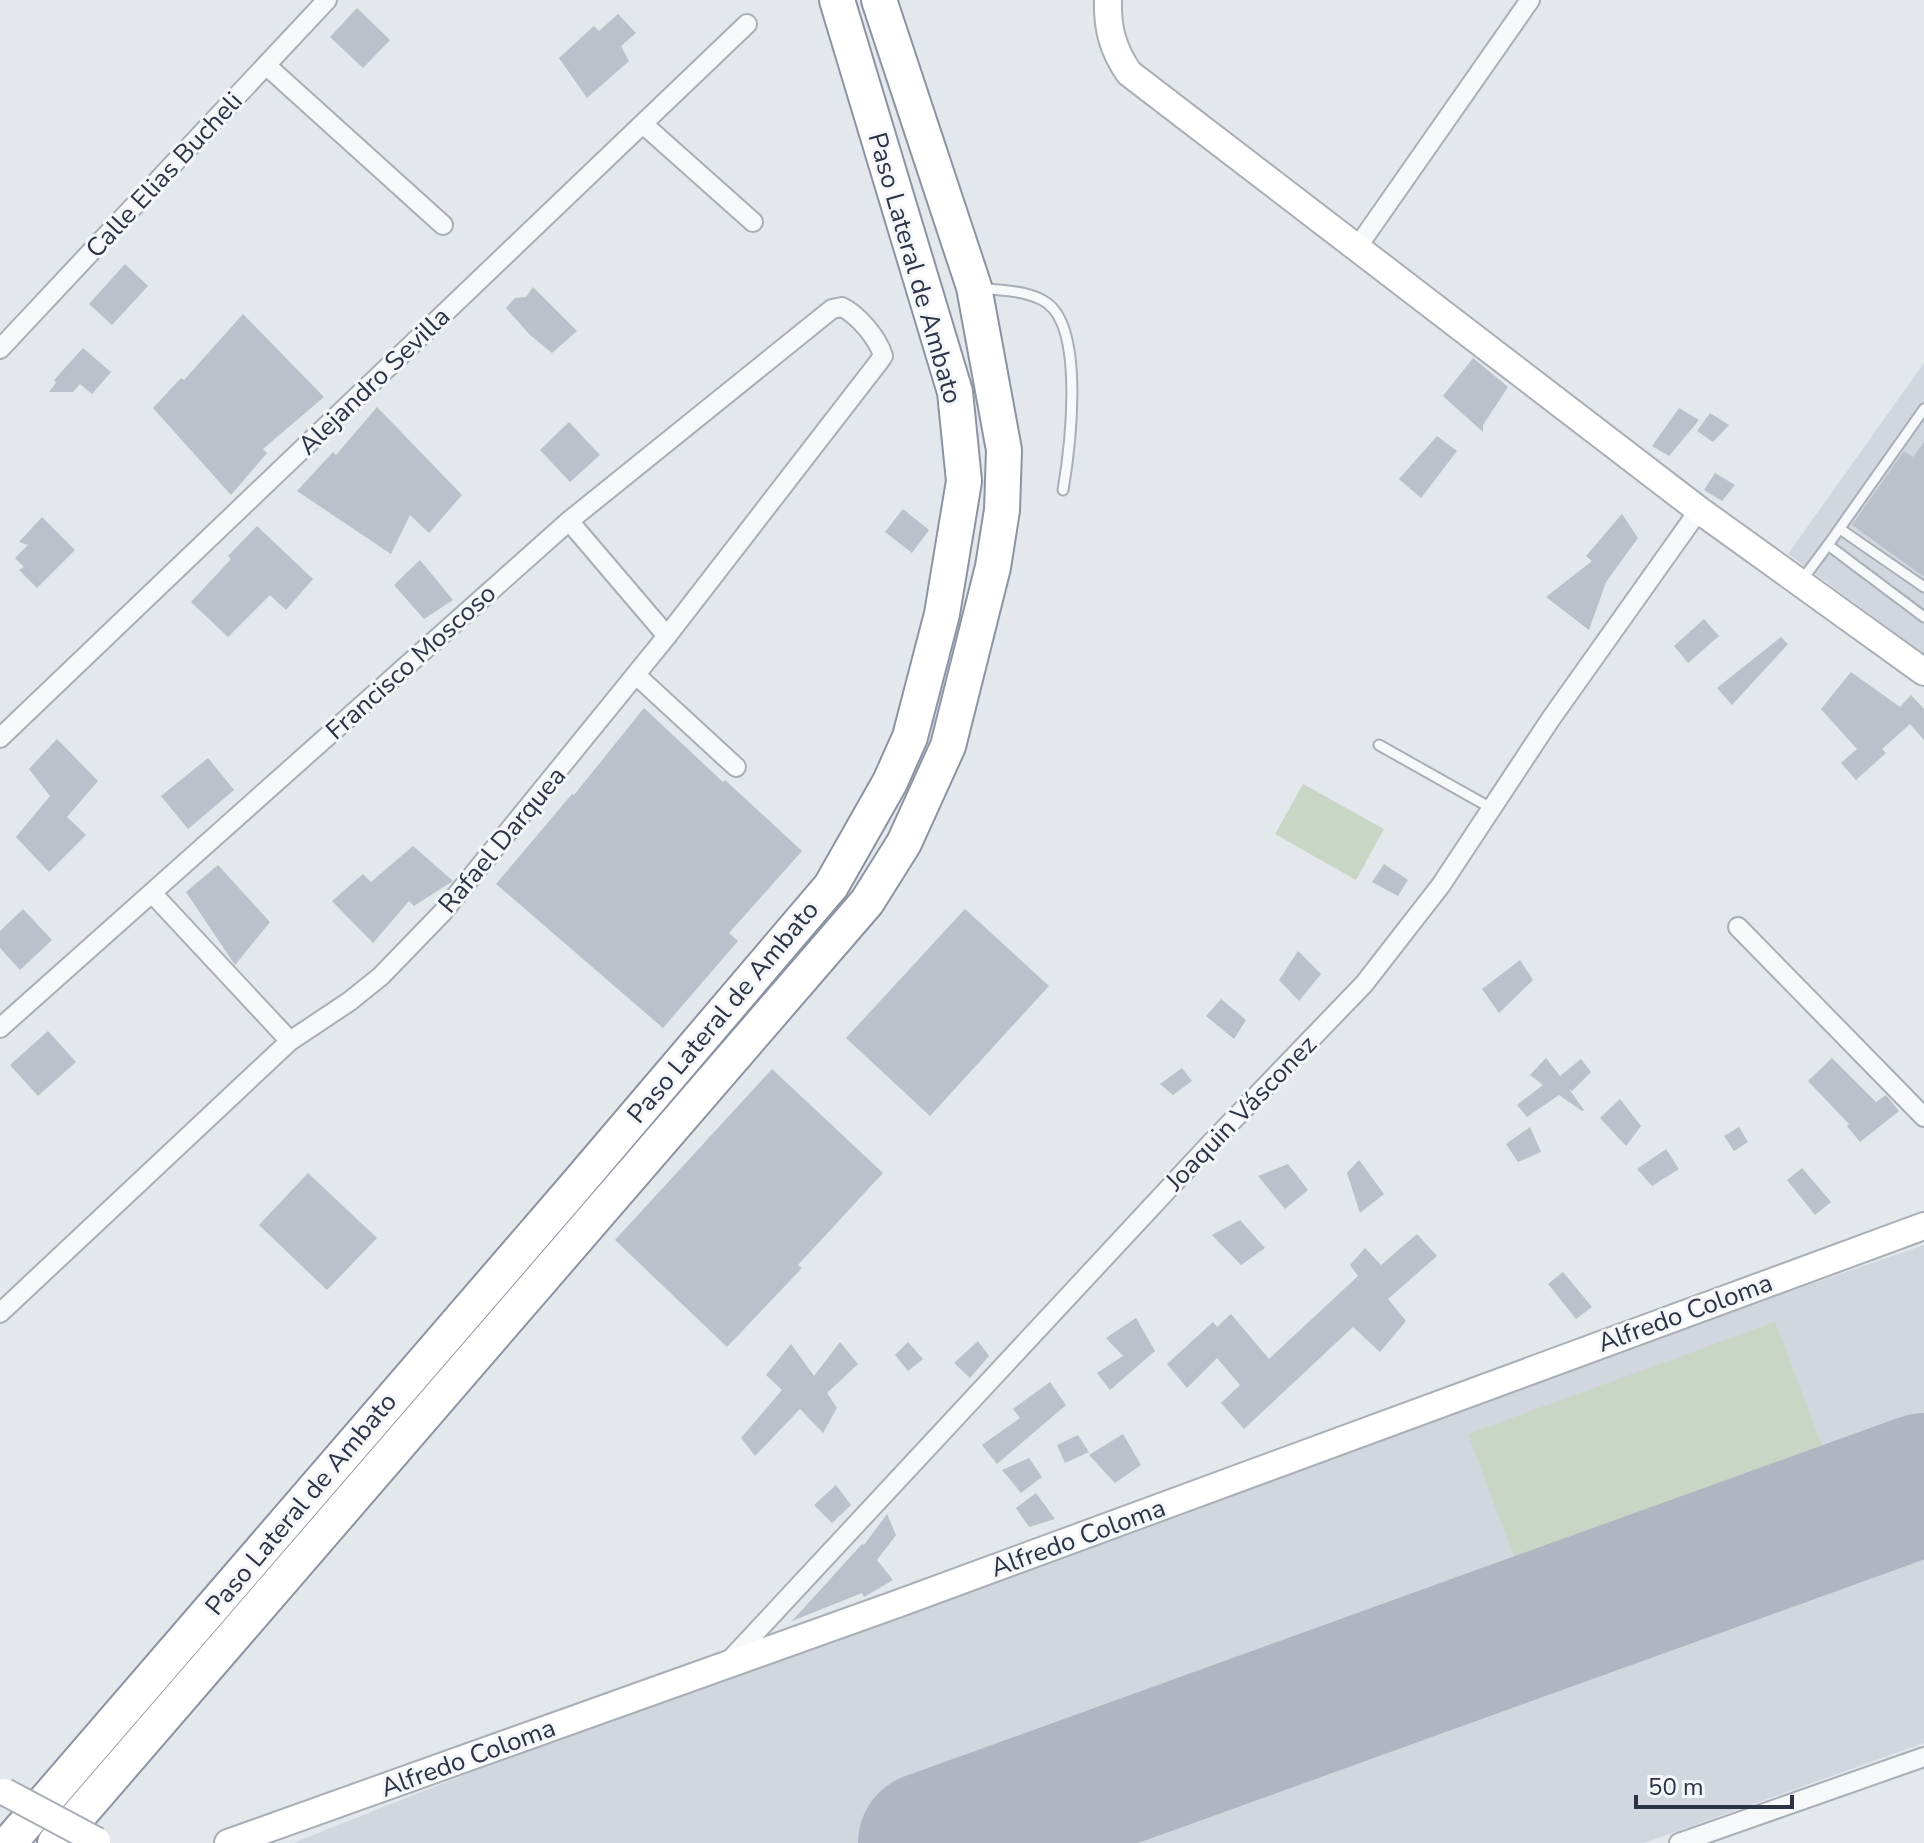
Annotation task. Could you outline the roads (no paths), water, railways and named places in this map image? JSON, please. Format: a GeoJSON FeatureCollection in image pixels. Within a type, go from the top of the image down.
{"type":"FeatureCollection","features":[{"type":"Feature","properties":{"kind":"highway","name":"Paso Lateral de Ambato"},"geometry":{"type":"LineString","coordinates":[[9,1843],[107,1733],[831,886],[890,782],[910,737],[942,614],[964,481],[955,392],[837,0]]}},
{"type":"Feature","properties":{"kind":"highway","name":"Paso Lateral de Ambato"},"geometry":{"type":"LineString","coordinates":[[55,1843],[867,902],[904,843],[948,746],[993,567],[1002,510],[1004,450],[974,287],[879,0]]}},
{"type":"Feature","properties":{"kind":"highway"},"geometry":{"type":"LineString","coordinates":[[891,0],[926,137]]}},
{"type":"Feature","properties":{"kind":"highway"},"geometry":{"type":"LineString","coordinates":[[434,1349],[462,1373]]}},
{"type":"Feature","properties":{"kind":"street","name":"Calle Elias Bucheli"},"geometry":{"type":"LineString","coordinates":[[0,349],[327,0]]}},
{"type":"Feature","properties":{"kind":"street"},"geometry":{"type":"LineString","coordinates":[[1108,0],[1110,33],[1116,54],[1129,73],[1699,510],[1924,672]]}},
{"type":"Feature","properties":{"kind":"street"},"geometry":{"type":"LineString","coordinates":[[1356,249],[1530,0]]}},
{"type":"Feature","properties":{"kind":"street","name":"Alejandro Sevilla"},"geometry":{"type":"LineString","coordinates":[[0,738],[747,24]]}},
{"type":"Feature","properties":{"kind":"street"},"geometry":{"type":"LineString","coordinates":[[267,66],[443,225]]}},
{"type":"Feature","properties":{"kind":"street"},"geometry":{"type":"LineString","coordinates":[[643,124],[753,222]]}},
{"type":"Feature","properties":{"kind":"street","name":"Rafael Darquea"},"geometry":{"type":"LineString","coordinates":[[0,1313],[290,1041],[381,976],[442,913],[667,636],[883,356],[880,347],[851,311],[842,307],[832,309]]}},
{"type":"Feature","properties":{"kind":"street","name":"Francisco Moscoso"},"geometry":{"type":"LineString","coordinates":[[0,1028],[569,521],[832,309]]}},
{"type":"Feature","properties":{"kind":"street","name":"Joaquin Vásconez"},"geometry":{"type":"LineString","coordinates":[[723,1667],[1211,1143],[1364,984],[1441,885],[1491,808],[1699,510]]}},
{"type":"Feature","properties":{"kind":"street"},"geometry":{"type":"LineString","coordinates":[[569,521],[667,636]]}},
{"type":"Feature","properties":{"kind":"street"},"geometry":{"type":"LineString","coordinates":[[636,675],[736,767]]}},
{"type":"Feature","properties":{"kind":"street"},"geometry":{"type":"LineString","coordinates":[[152,893],[290,1041]]}},
{"type":"Feature","properties":{"kind":"street"},"geometry":{"type":"LineString","coordinates":[[1738,927],[1924,1117]]}},
{"type":"Feature","properties":{"kind":"street","name":"Alfredo Coloma"},"geometry":{"type":"LineString","coordinates":[[228,1843],[723,1667],[1924,1226]]}},
{"type":"Feature","properties":{"kind":"street"},"geometry":{"type":"LineString","coordinates":[[1679,1843],[1924,1757]]}},
{"type":"Feature","properties":{"kind":"street"},"geometry":{"type":"LineString","coordinates":[[2,1790],[99,1842]]}},
{"type":"Feature","properties":{"kind":"lane"},"geometry":{"type":"LineString","coordinates":[[974,287],[1031,294],[1050,305],[1065,326],[1072,381],[1070,443],[1063,490]]}},
{"type":"Feature","properties":{"kind":"lane"},"geometry":{"type":"LineString","coordinates":[[1799,584],[1924,409]]}},
{"type":"Feature","properties":{"kind":"lane"},"geometry":{"type":"LineString","coordinates":[[1840,529],[1924,587]]}},
{"type":"Feature","properties":{"kind":"lane"},"geometry":{"type":"LineString","coordinates":[[1828,545],[1924,617]]}},
{"type":"Feature","properties":{"kind":"lane"},"geometry":{"type":"LineString","coordinates":[[1379,745],[1491,808]]}}]}
